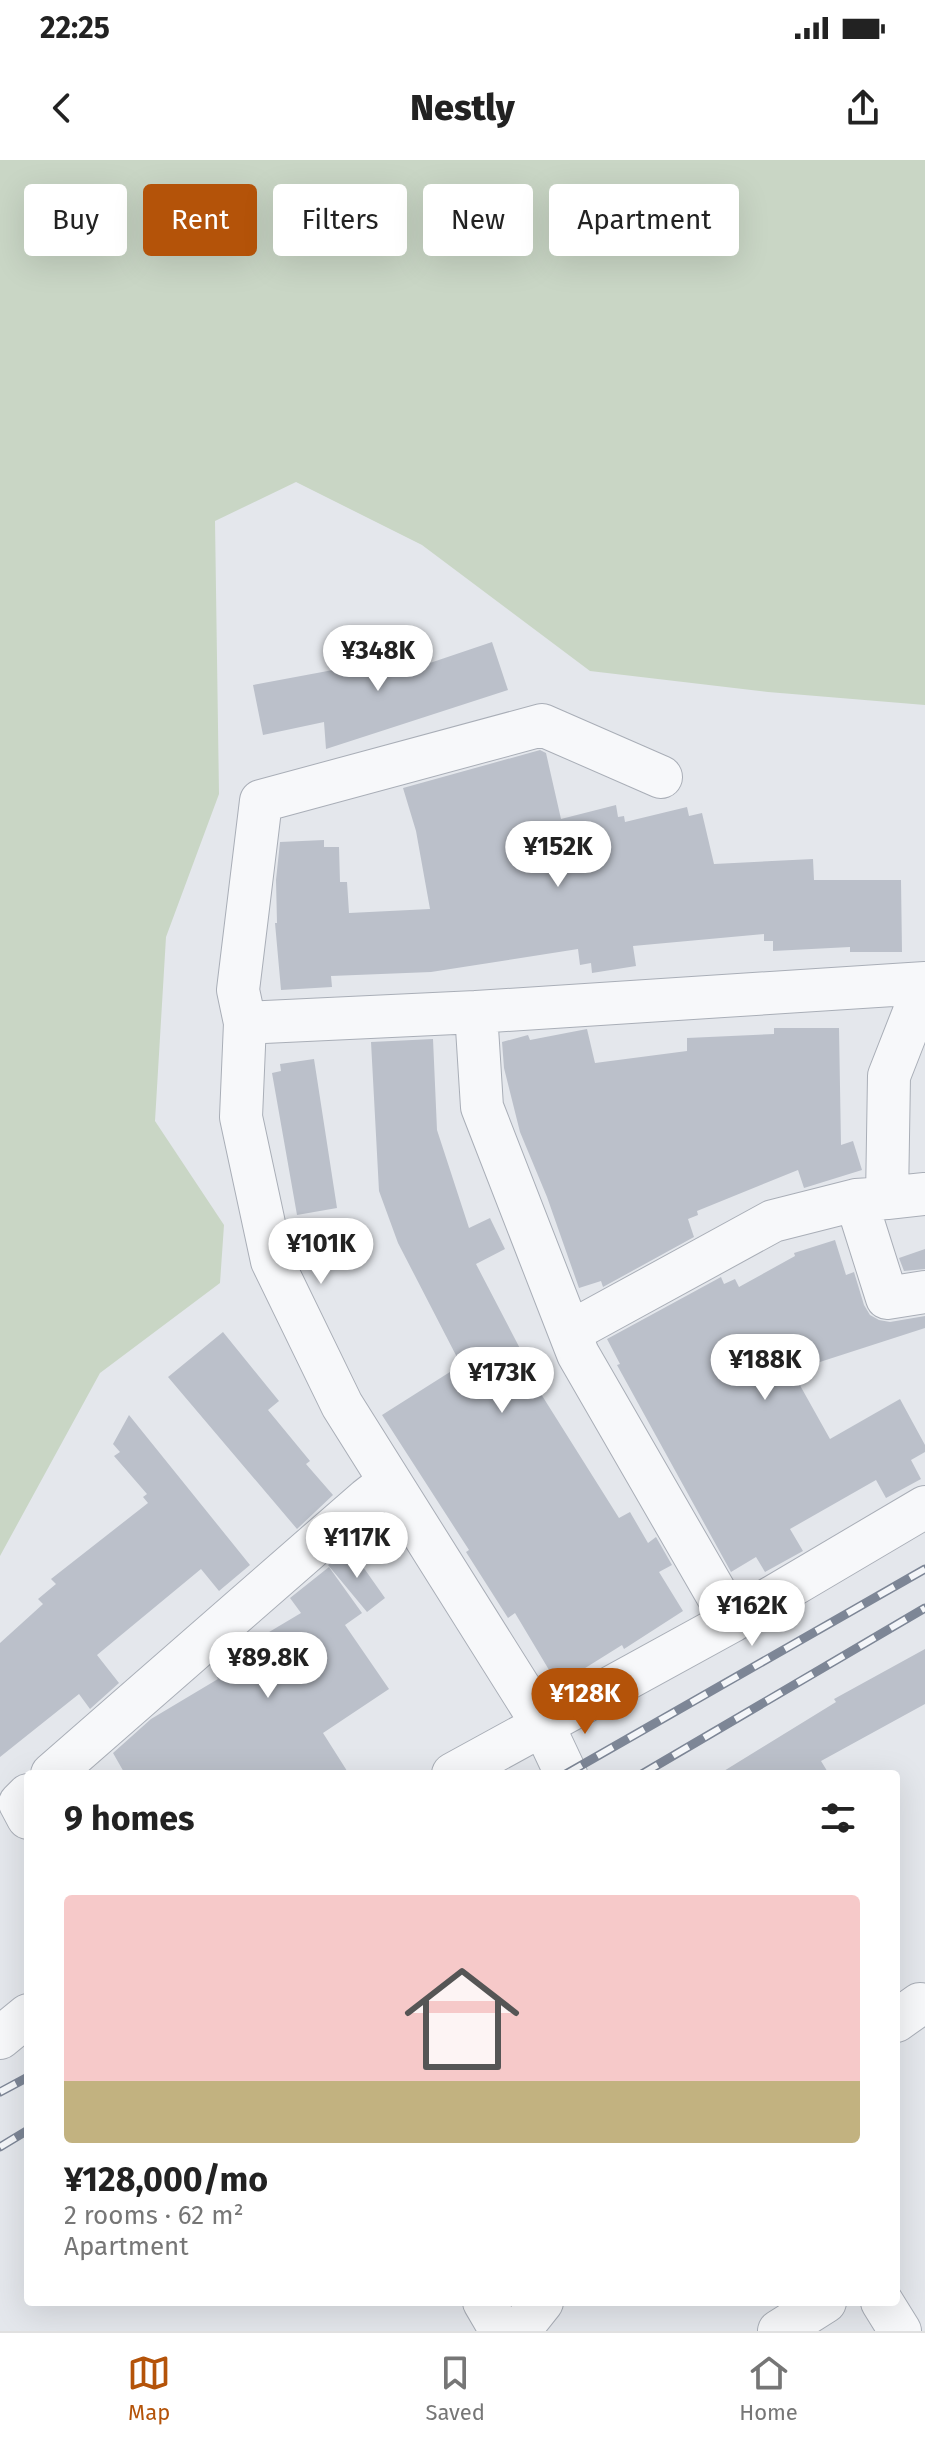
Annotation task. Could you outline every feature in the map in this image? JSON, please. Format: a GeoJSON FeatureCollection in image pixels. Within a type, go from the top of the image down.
{"type":"FeatureCollection","features":[{"type":"Feature","properties":{"kind":"street"},"geometry":{"type":"LineString","coordinates":[[564,1770],[543,1725],[342,1405],[272,1261],[241,1117],[245,1023],[238,990],[261,801],[542,725],[661,777]]}},
{"type":"Feature","properties":{"kind":"street"},"geometry":{"type":"LineString","coordinates":[[245,1023],[925,984],[889,1076],[887,1298],[925,1292]]}},
{"type":"Feature","properties":{"kind":"street"},"geometry":{"type":"LineString","coordinates":[[476,1012],[482,1107],[578,1354],[732,1621]]}},
{"type":"Feature","properties":{"kind":"street"},"geometry":{"type":"LineString","coordinates":[[570,1332],[773,1221],[889,1197]]}},
{"type":"Feature","properties":{"kind":"street"},"geometry":{"type":"LineString","coordinates":[[57,1770],[389,1482]]}},
{"type":"Feature","properties":{"kind":"street"},"geometry":{"type":"LineString","coordinates":[[460,1770],[732,1621],[925,1507]]}},
{"type":"Feature","properties":{"kind":"street"},"geometry":{"type":"LineString","coordinates":[[0,2038],[24,2018]]}},
{"type":"Feature","properties":{"kind":"street"},"geometry":{"type":"LineString","coordinates":[[486,2306],[501,2331]]}},
{"type":"Feature","properties":{"kind":"street"},"geometry":{"type":"LineString","coordinates":[[519,2331],[539,2306]]}},
{"type":"Feature","properties":{"kind":"street"},"geometry":{"type":"LineString","coordinates":[[779,2331],[819,2306]]}},
{"type":"Feature","properties":{"kind":"street"},"geometry":{"type":"LineString","coordinates":[[884,2306],[900,2331]]}},
{"type":"Feature","properties":{"kind":"green space"},"geometry":{"type":"Polygon","coordinates":[[[0,160],[925,160],[925,705],[768,692],[590,671],[422,545],[296,482],[215,521],[219,794],[166,937],[155,1121],[224,1225],[220,1283],[100,1373],[0,1556],[0,160]]]}},
{"type":"Feature","properties":{"kind":"building"},"geometry":{"type":"Polygon","coordinates":[[[492,642],[508,690],[326,749],[324,722],[263,735],[253,685],[333,670],[332,661],[420,654],[421,666],[492,642]]]}},
{"type":"Feature","properties":{"kind":"building"},"geometry":{"type":"Polygon","coordinates":[[[540,750],[546,753],[561,819],[616,805],[618,817],[624,816],[625,822],[687,807],[689,816],[702,813],[714,864],[813,859],[814,880],[901,880],[902,952],[850,952],[850,947],[773,951],[773,941],[764,941],[764,934],[633,946],[636,966],[592,973],[591,963],[580,965],[578,949],[431,972],[331,976],[332,987],[281,990],[275,923],[280,842],[324,840],[324,847],[339,847],[340,882],[347,882],[349,913],[430,909],[416,831],[403,788],[540,750]]]}},
{"type":"Feature","properties":{"kind":"building"},"geometry":{"type":"Polygon","coordinates":[[[774,1028],[839,1028],[841,1145],[853,1141],[862,1170],[804,1188],[798,1170],[697,1211],[698,1215],[688,1219],[694,1237],[603,1287],[601,1281],[579,1288],[520,1132],[504,1068],[502,1042],[528,1035],[530,1040],[587,1029],[595,1063],[687,1051],[687,1038],[774,1034],[774,1028]]]}},
{"type":"Feature","properties":{"kind":"building"},"geometry":{"type":"Polygon","coordinates":[[[433,1039],[437,1130],[469,1228],[490,1218],[505,1249],[476,1264],[539,1385],[536,1386],[619,1518],[630,1512],[648,1543],[656,1537],[672,1565],[659,1572],[683,1611],[624,1649],[622,1645],[558,1685],[515,1613],[508,1618],[466,1552],[469,1550],[382,1415],[461,1365],[398,1243],[379,1191],[371,1042],[433,1039]]]}},
{"type":"Feature","properties":{"kind":"building"},"geometry":{"type":"Polygon","coordinates":[[[314,1059],[337,1208],[297,1215],[272,1073],[281,1071],[280,1064],[314,1059]]]}},
{"type":"Feature","properties":{"kind":"building"},"geometry":{"type":"Polygon","coordinates":[[[835,1240],[846,1275],[854,1272],[870,1315],[890,1322],[925,1316],[925,1328],[792,1371],[830,1439],[900,1399],[925,1445],[925,1452],[911,1460],[921,1479],[886,1498],[876,1480],[790,1529],[803,1551],[765,1572],[756,1557],[731,1572],[617,1365],[620,1364],[607,1339],[721,1277],[724,1284],[735,1279],[739,1287],[795,1256],[794,1253],[835,1240]]]}},
{"type":"Feature","properties":{"kind":"building"},"geometry":{"type":"Polygon","coordinates":[[[925,1249],[925,1269],[904,1271],[899,1258],[925,1249]]]}},
{"type":"Feature","properties":{"kind":"building"},"geometry":{"type":"Polygon","coordinates":[[[223,1332],[279,1401],[268,1410],[310,1461],[306,1464],[333,1495],[297,1529],[168,1377],[223,1332]]]}},
{"type":"Feature","properties":{"kind":"building"},"geometry":{"type":"Polygon","coordinates":[[[129,1415],[250,1565],[219,1591],[201,1569],[97,1655],[119,1683],[90,1709],[79,1694],[0,1757],[0,1643],[43,1604],[38,1599],[56,1584],[51,1579],[148,1503],[143,1497],[147,1494],[114,1456],[120,1452],[113,1444],[129,1415]]]}},
{"type":"Feature","properties":{"kind":"building"},"geometry":{"type":"Polygon","coordinates":[[[349,1547],[385,1598],[367,1612],[328,1565],[349,1547]]]}},
{"type":"Feature","properties":{"kind":"building"},"geometry":{"type":"Polygon","coordinates":[[[329,1567],[362,1613],[345,1625],[389,1689],[323,1733],[346,1770],[123,1770],[113,1753],[151,1719],[218,1679],[212,1666],[301,1613],[290,1598],[329,1567]]]}},
{"type":"Feature","properties":{"kind":"building"},"geometry":{"type":"Polygon","coordinates":[[[925,1649],[925,1704],[821,1761],[827,1770],[726,1770],[836,1702],[834,1699],[925,1649]]]}},
{"type":"Feature","properties":{"kind":"railway"},"geometry":{"type":"LineString","coordinates":[[573,1770],[925,1569]]}},
{"type":"Feature","properties":{"kind":"railway"},"geometry":{"type":"LineString","coordinates":[[649,1770],[925,1608]]}},
{"type":"Feature","properties":{"kind":"railway"},"geometry":{"type":"LineString","coordinates":[[0,2092],[24,2079]]}},
{"type":"Feature","properties":{"kind":"railway"},"geometry":{"type":"LineString","coordinates":[[0,2147],[24,2132]]}}]}
